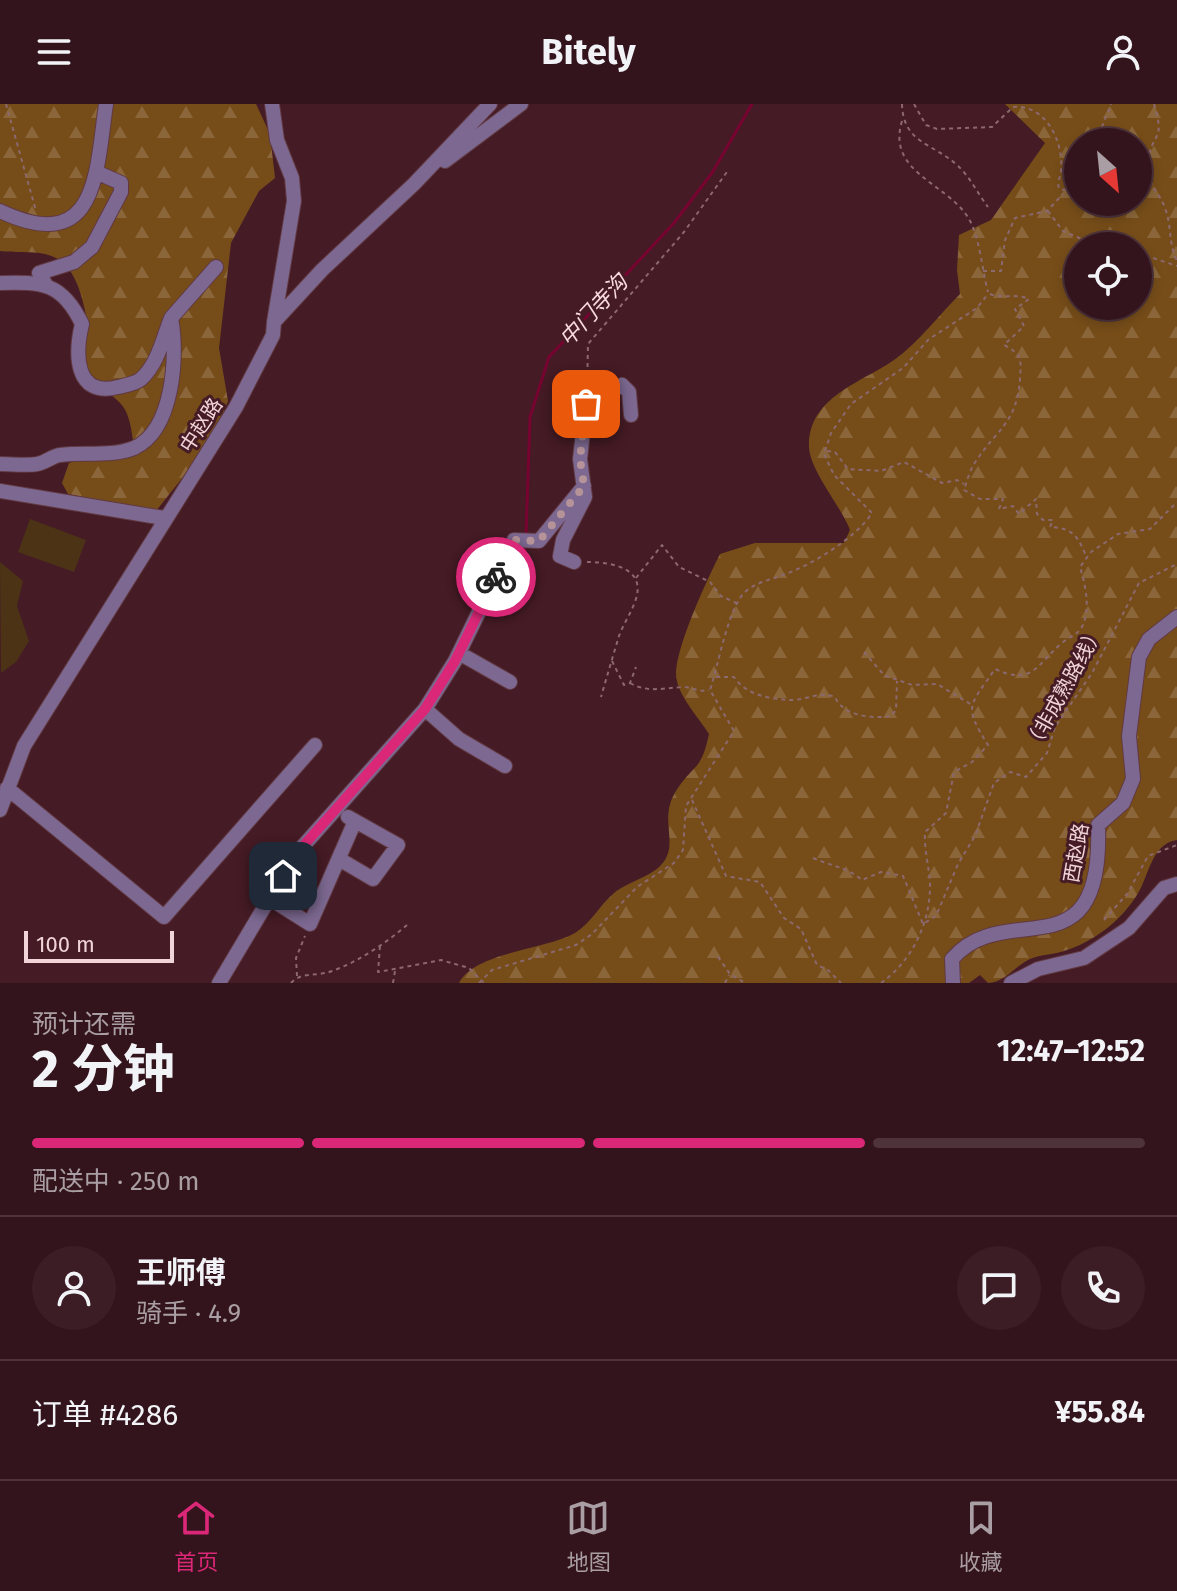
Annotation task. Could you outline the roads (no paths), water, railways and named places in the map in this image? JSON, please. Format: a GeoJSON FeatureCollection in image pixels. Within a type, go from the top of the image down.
{"type":"FeatureCollection","features":[{"type":"Feature","properties":{"kind":"street"},"geometry":{"type":"LineString","coordinates":[[0,211],[38,222],[59,223],[75,216],[89,200],[106,104]]}},
{"type":"Feature","properties":{"kind":"street"},"geometry":{"type":"LineString","coordinates":[[272,104],[277,140],[292,178],[294,201],[274,322]]}},
{"type":"Feature","properties":{"kind":"street","name":"中赵路"},"geometry":{"type":"LineString","coordinates":[[0,810],[24,746],[236,407],[273,335],[274,322],[322,270],[414,184],[490,104]]}},
{"type":"Feature","properties":{"kind":"street"},"geometry":{"type":"LineString","coordinates":[[414,184],[521,104]]}},
{"type":"Feature","properties":{"kind":"street"},"geometry":{"type":"LineString","coordinates":[[96,172],[121,183],[121,192],[92,247],[74,262],[39,273],[45,283],[62,295],[82,324],[77,353],[79,370],[89,384],[106,390],[139,382],[154,363],[171,318],[216,267]]}},
{"type":"Feature","properties":{"kind":"street"},"geometry":{"type":"LineString","coordinates":[[0,283],[45,283]]}},
{"type":"Feature","properties":{"kind":"street"},"geometry":{"type":"LineString","coordinates":[[0,464],[39,464],[57,455],[91,455],[131,449],[145,442],[165,408],[173,383],[171,318]]}},
{"type":"Feature","properties":{"kind":"street"},"geometry":{"type":"LineString","coordinates":[[574,562],[560,556],[563,540],[585,497],[580,459],[586,404],[622,385],[629,392],[631,415]]}},
{"type":"Feature","properties":{"kind":"street"},"geometry":{"type":"LineString","coordinates":[[219,983],[296,854],[425,709],[459,653],[514,540],[539,541],[584,486]]}},
{"type":"Feature","properties":{"kind":"street"},"geometry":{"type":"LineString","coordinates":[[0,491],[164,518]]}},
{"type":"Feature","properties":{"kind":"street","name":"西赵路"},"geometry":{"type":"LineString","coordinates":[[953,983],[952,959],[965,944],[1056,924],[1077,911],[1094,888],[1099,863],[1098,825],[1123,803],[1133,779],[1129,736],[1139,657],[1149,639],[1177,617]]}},
{"type":"Feature","properties":{"kind":"street"},"geometry":{"type":"LineString","coordinates":[[459,653],[510,682]]}},
{"type":"Feature","properties":{"kind":"street"},"geometry":{"type":"LineString","coordinates":[[425,709],[459,739],[505,766]]}},
{"type":"Feature","properties":{"kind":"street"},"geometry":{"type":"LineString","coordinates":[[7,788],[164,917],[315,745]]}},
{"type":"Feature","properties":{"kind":"street"},"geometry":{"type":"LineString","coordinates":[[337,810],[398,845],[373,879],[339,859]]}},
{"type":"Feature","properties":{"kind":"street"},"geometry":{"type":"LineString","coordinates":[[269,898],[310,924],[355,821]]}},
{"type":"Feature","properties":{"kind":"street"},"geometry":{"type":"LineString","coordinates":[[1011,983],[1038,969],[1084,958],[1129,928],[1164,888],[1177,884]]}},
{"type":"Feature","properties":{"kind":"waterway","name":"中门寺沟"},"geometry":{"type":"LineString","coordinates":[[526,536],[530,417],[549,357],[674,223],[712,173],[752,104]]}},
{"type":"Feature","properties":{"kind":"waterway","name":"中门寺沟"},"geometry":{"type":"LineString","coordinates":[[511,597],[524,571],[525,544]]}}]}
